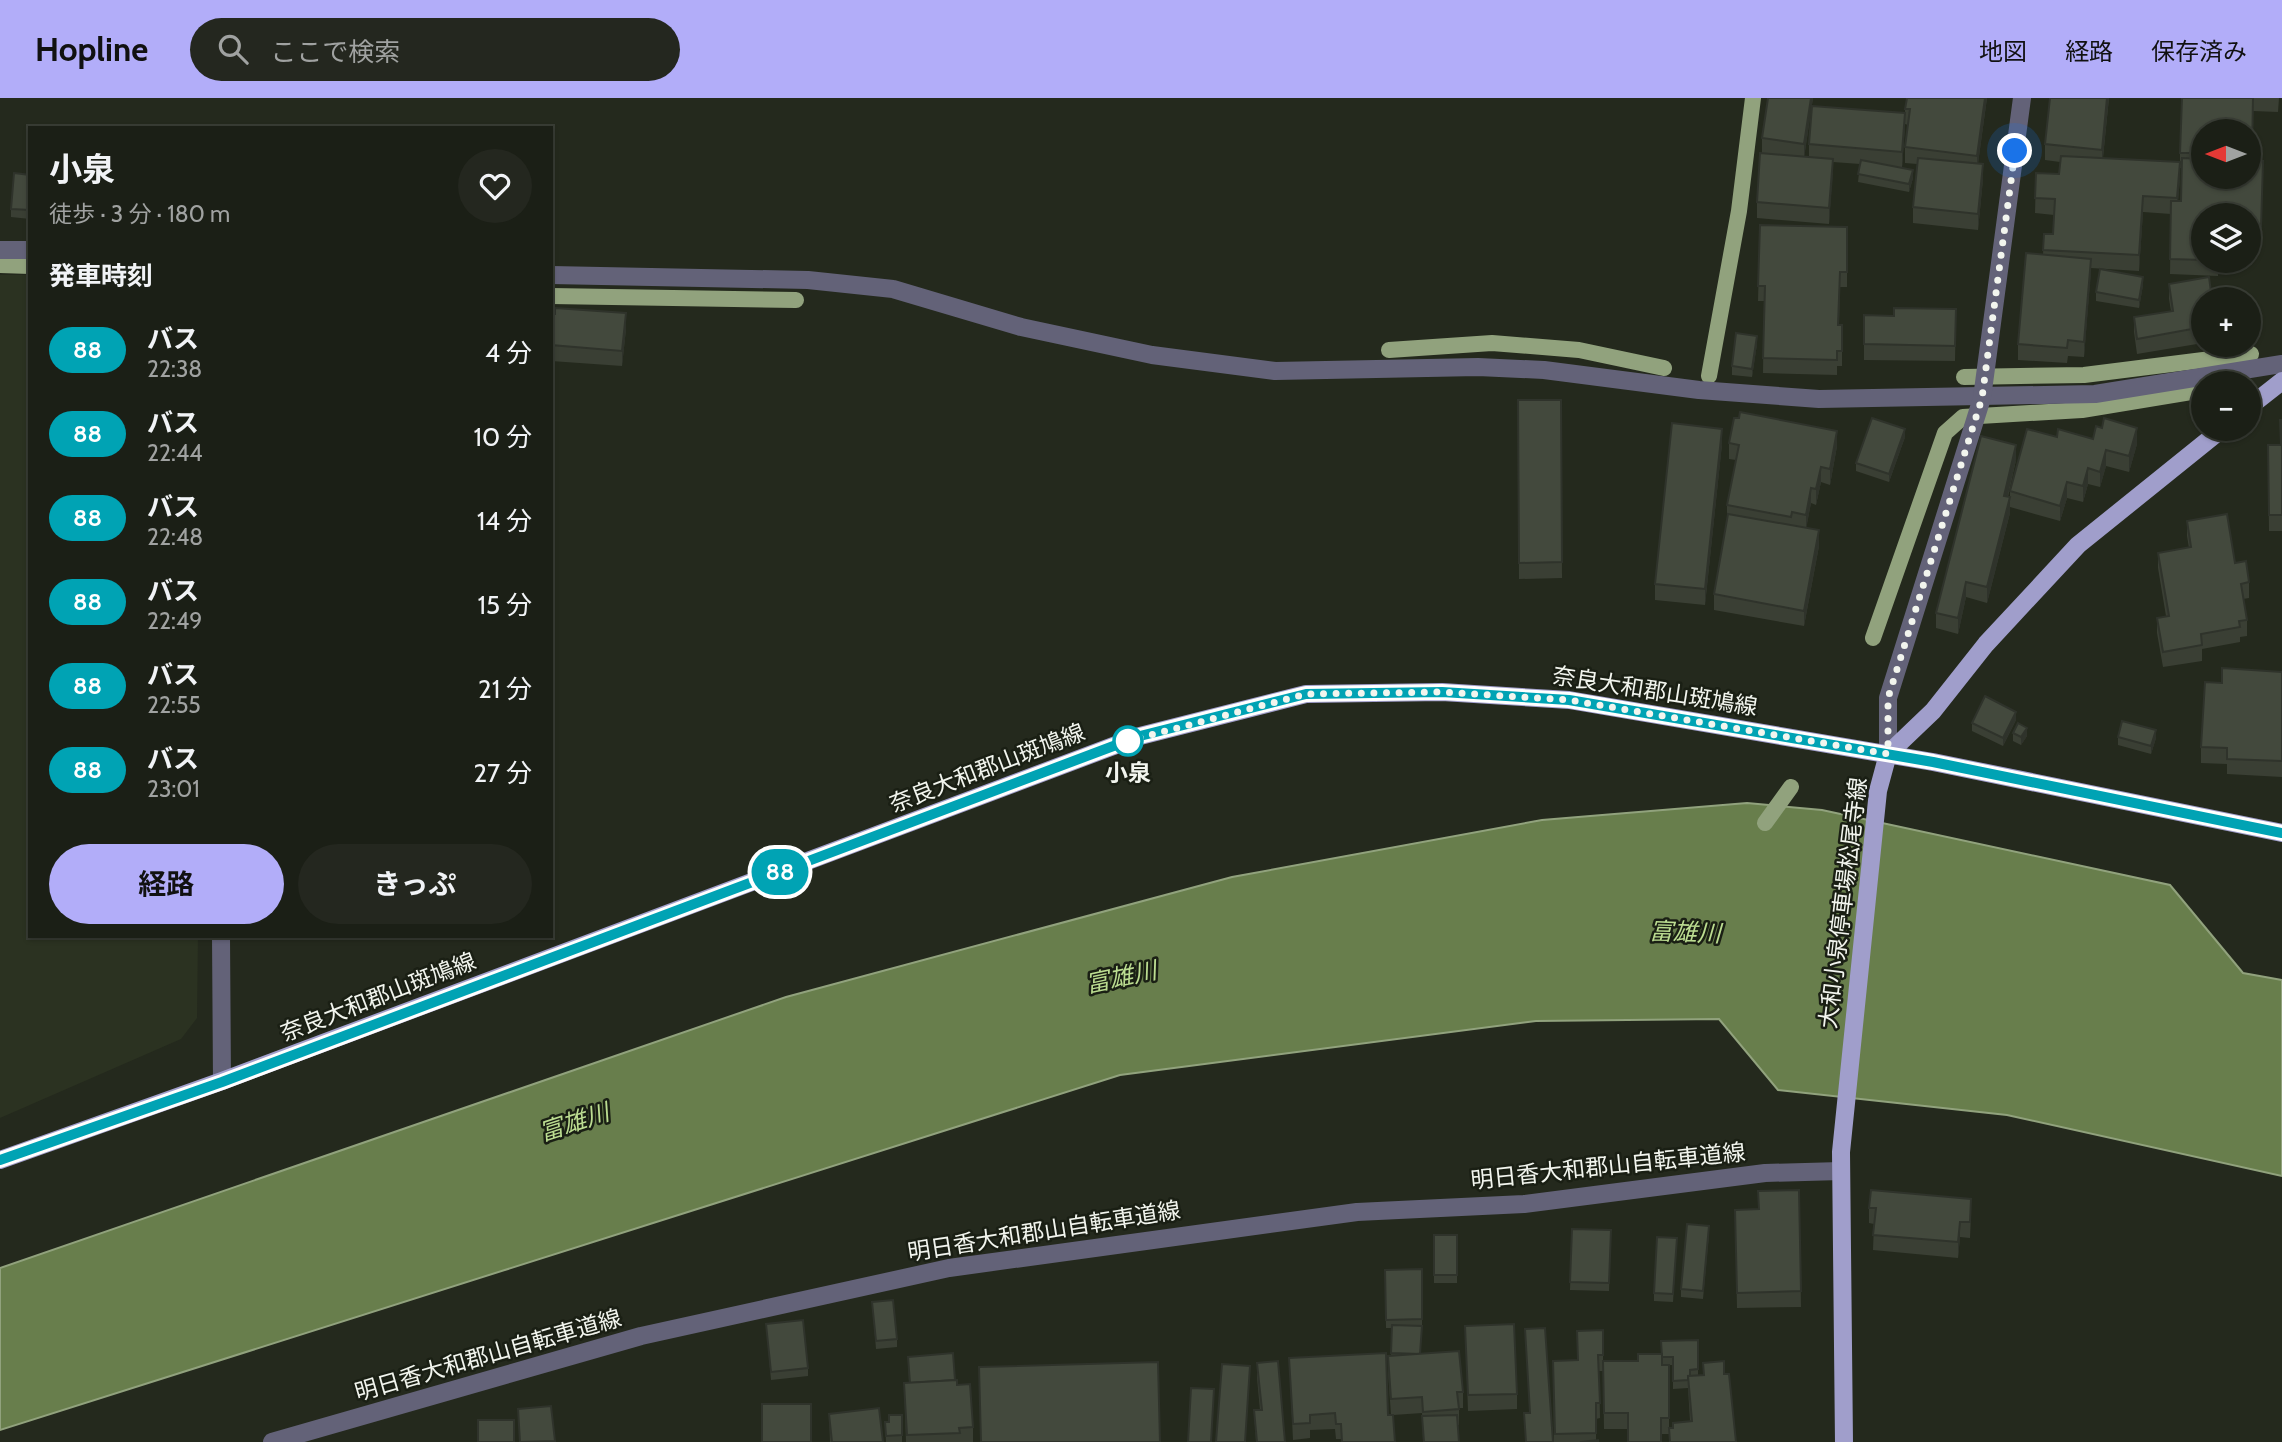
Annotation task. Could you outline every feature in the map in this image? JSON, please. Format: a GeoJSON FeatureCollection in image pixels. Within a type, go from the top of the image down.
{"type":"FeatureCollection","features":[{"type":"Feature","properties":{"kind":"main road"},"geometry":{"type":"LineString","coordinates":[[2261,398],[2282,381]]}},
{"type":"Feature","properties":{"kind":"main road","name":"大和小泉停車場松尾寺線"},"geometry":{"type":"LineString","coordinates":[[1844,1442],[1841,1152],[1878,791],[1888,754],[1933,711],[1986,644],[2078,545],[2207,441]]}},
{"type":"Feature","properties":{"kind":"main road","name":"奈良大和郡山斑鳩線"},"geometry":{"type":"LineString","coordinates":[[0,1160],[222,1082],[1140,736],[1306,694],[1442,692],[1569,700],[1888,754],[2282,833]]}},
{"type":"Feature","properties":{"kind":"street"},"geometry":{"type":"LineString","coordinates":[[1888,754],[1888,698],[1982,399],[2022,98]]}},
{"type":"Feature","properties":{"kind":"street"},"geometry":{"type":"LineString","coordinates":[[0,250],[28,250]]}},
{"type":"Feature","properties":{"kind":"street"},"geometry":{"type":"LineString","coordinates":[[553,275],[808,280],[894,289],[1021,327],[1152,355],[1275,371],[1478,367],[1544,370],[1699,390],[1819,399],[1982,399],[2095,394],[2282,364]]}},
{"type":"Feature","properties":{"kind":"street"},"geometry":{"type":"LineString","coordinates":[[221,938],[222,1082]]}},
{"type":"Feature","properties":{"kind":"street","name":"明日香大和郡山自転車道線"},"geometry":{"type":"LineString","coordinates":[[272,1442],[641,1336],[949,1268],[1357,1212],[1524,1204],[1765,1173],[1841,1171]]}},
{"type":"Feature","properties":{"kind":"shaded area"},"geometry":{"type":"Polygon","coordinates":[[[0,275],[28,275],[28,938],[198,938],[197,1018],[181,1039],[0,1118],[0,275]]]}},
{"type":"Feature","properties":{"kind":"water","name":"富雄川"},"geometry":{"type":"Polygon","coordinates":[[[1747,803],[1822,810],[2170,885],[2243,973],[2282,980],[2282,1176],[2007,1115],[1778,1090],[1719,1019],[1536,1021],[1120,1075],[0,1430],[0,1268],[786,997],[1232,877],[1542,820],[1747,803]]]}},
{"type":"Feature","properties":{"kind":"building"},"geometry":{"type":"Polygon","coordinates":[[[1768,98],[1811,98],[1804,144],[1762,138],[1768,98]]]}},
{"type":"Feature","properties":{"kind":"building"},"geometry":{"type":"Polygon","coordinates":[[[1907,98],[1985,98],[1977,156],[1905,147],[1910,109],[1905,109],[1907,98]]]}},
{"type":"Feature","properties":{"kind":"building"},"geometry":{"type":"Polygon","coordinates":[[[2050,98],[2107,98],[2102,150],[2045,144],[2050,98]]]}},
{"type":"Feature","properties":{"kind":"building"},"geometry":{"type":"Polygon","coordinates":[[[2182,98],[2253,98],[2253,119],[2191,119],[2191,153],[2180,153],[2182,98]]]}},
{"type":"Feature","properties":{"kind":"building"},"geometry":{"type":"Polygon","coordinates":[[[1812,106],[1905,113],[1902,152],[1809,144],[1812,106]]]}},
{"type":"Feature","properties":{"kind":"building"},"geometry":{"type":"Polygon","coordinates":[[[1760,153],[1833,159],[1829,208],[1757,202],[1760,153]]]}},
{"type":"Feature","properties":{"kind":"building"},"geometry":{"type":"Polygon","coordinates":[[[2061,156],[2180,162],[2177,198],[2143,196],[2139,255],[2043,250],[2044,234],[2053,234],[2055,199],[2035,198],[2036,173],[2059,174],[2061,156]]]}},
{"type":"Feature","properties":{"kind":"building"},"geometry":{"type":"Polygon","coordinates":[[[1918,158],[1983,164],[1978,214],[1913,207],[1918,158]]]}},
{"type":"Feature","properties":{"kind":"building"},"geometry":{"type":"Polygon","coordinates":[[[2182,158],[2191,158],[2191,189],[2261,189],[2263,161],[2261,228],[2261,203],[2191,203],[2191,260],[2170,259],[2171,201],[2181,201],[2182,158]]]}},
{"type":"Feature","properties":{"kind":"building"},"geometry":{"type":"Polygon","coordinates":[[[1861,160],[1913,170],[1909,184],[1858,174],[1861,160]]]}},
{"type":"Feature","properties":{"kind":"building"},"geometry":{"type":"Polygon","coordinates":[[[14,173],[28,175],[28,210],[11,209],[14,173]]]}},
{"type":"Feature","properties":{"kind":"building"},"geometry":{"type":"Polygon","coordinates":[[[1760,225],[1847,227],[1847,272],[1840,272],[1838,325],[1842,325],[1842,351],[1837,351],[1837,360],[1763,358],[1765,286],[1758,286],[1760,225]]]}},
{"type":"Feature","properties":{"kind":"building"},"geometry":{"type":"Polygon","coordinates":[[[2026,253],[2091,259],[2084,342],[2068,340],[2067,348],[2018,344],[2026,253]]]}},
{"type":"Feature","properties":{"kind":"building"},"geometry":{"type":"Polygon","coordinates":[[[2100,269],[2143,277],[2139,300],[2096,292],[2100,269]]]}},
{"type":"Feature","properties":{"kind":"building"},"geometry":{"type":"Polygon","coordinates":[[[2209,277],[2210,287],[2191,287],[2191,329],[2137,339],[2134,317],[2173,311],[2169,284],[2209,277]]]}},
{"type":"Feature","properties":{"kind":"building"},"geometry":{"type":"Polygon","coordinates":[[[555,308],[626,313],[622,351],[553,345],[555,308]]]}},
{"type":"Feature","properties":{"kind":"building"},"geometry":{"type":"Polygon","coordinates":[[[1894,308],[1956,309],[1955,346],[1864,344],[1864,315],[1894,316],[1894,308]]]}},
{"type":"Feature","properties":{"kind":"building"},"geometry":{"type":"Polygon","coordinates":[[[1736,333],[1757,336],[1752,369],[1732,366],[1736,333]]]}},
{"type":"Feature","properties":{"kind":"building"},"geometry":{"type":"Polygon","coordinates":[[[1518,400],[1561,400],[1562,562],[1519,563],[1518,400]]]}},
{"type":"Feature","properties":{"kind":"building"},"geometry":{"type":"Polygon","coordinates":[[[1740,412],[1837,431],[1830,469],[1821,467],[1816,489],[1811,488],[1806,515],[1792,512],[1791,517],[1727,505],[1739,445],[1729,443],[1734,418],[1739,418],[1740,412]]]}},
{"type":"Feature","properties":{"kind":"building"},"geometry":{"type":"Polygon","coordinates":[[[1872,418],[1905,429],[1889,474],[1856,463],[1872,418]]]}},
{"type":"Feature","properties":{"kind":"building"},"geometry":{"type":"Polygon","coordinates":[[[2104,418],[2137,428],[2129,456],[2106,450],[2100,472],[2088,468],[2083,486],[2067,482],[2060,506],[2010,491],[2027,429],[2057,437],[2058,429],[2093,439],[2096,426],[2102,428],[2104,418]]]}},
{"type":"Feature","properties":{"kind":"building"},"geometry":{"type":"Polygon","coordinates":[[[2282,420],[2282,515],[2269,515],[2268,445],[2281,445],[2282,420]]]}},
{"type":"Feature","properties":{"kind":"building"},"geometry":{"type":"Polygon","coordinates":[[[1672,423],[1722,429],[1705,589],[1655,584],[1672,423]]]}},
{"type":"Feature","properties":{"kind":"building"},"geometry":{"type":"Polygon","coordinates":[[[1981,436],[2016,445],[2004,496],[2010,497],[1987,587],[1966,582],[1958,618],[1936,613],[1981,436]]]}},
{"type":"Feature","properties":{"kind":"building"},"geometry":{"type":"Polygon","coordinates":[[[1728,514],[1819,530],[1804,611],[1714,594],[1728,514]]]}},
{"type":"Feature","properties":{"kind":"building"},"geometry":{"type":"Polygon","coordinates":[[[2227,514],[2235,563],[2246,561],[2249,582],[2241,584],[2247,620],[2239,621],[2240,627],[2201,634],[2202,645],[2163,652],[2157,618],[2169,616],[2158,553],[2191,547],[2187,521],[2227,514]]]}},
{"type":"Feature","properties":{"kind":"building"},"geometry":{"type":"Polygon","coordinates":[[[2222,668],[2282,672],[2282,761],[2227,759],[2227,748],[2201,747],[2205,682],[2222,683],[2222,668]]]}},
{"type":"Feature","properties":{"kind":"building"},"geometry":{"type":"Polygon","coordinates":[[[1985,696],[2016,712],[2003,738],[1972,723],[1985,696]]]}},
{"type":"Feature","properties":{"kind":"building"},"geometry":{"type":"Polygon","coordinates":[[[2122,721],[2156,730],[2151,746],[2118,737],[2122,721]]]}},
{"type":"Feature","properties":{"kind":"building"},"geometry":{"type":"Polygon","coordinates":[[[2018,723],[2027,728],[2021,737],[2013,733],[2018,723]]]}},
{"type":"Feature","properties":{"kind":"building"},"geometry":{"type":"Polygon","coordinates":[[[1799,1190],[1801,1291],[1737,1293],[1735,1210],[1759,1209],[1758,1191],[1799,1190]]]}},
{"type":"Feature","properties":{"kind":"building"},"geometry":{"type":"Polygon","coordinates":[[[1871,1190],[1971,1199],[1970,1222],[1960,1222],[1958,1242],[1873,1235],[1876,1208],[1869,1208],[1871,1190]]]}},
{"type":"Feature","properties":{"kind":"building"},"geometry":{"type":"Polygon","coordinates":[[[1687,1224],[1709,1226],[1703,1291],[1681,1289],[1687,1224]]]}},
{"type":"Feature","properties":{"kind":"building"},"geometry":{"type":"Polygon","coordinates":[[[1572,1229],[1611,1230],[1609,1283],[1570,1282],[1572,1229]]]}},
{"type":"Feature","properties":{"kind":"building"},"geometry":{"type":"Polygon","coordinates":[[[1434,1235],[1457,1235],[1457,1275],[1434,1275],[1434,1235]]]}},
{"type":"Feature","properties":{"kind":"building"},"geometry":{"type":"Polygon","coordinates":[[[1657,1237],[1677,1238],[1673,1294],[1654,1293],[1657,1237]]]}},
{"type":"Feature","properties":{"kind":"building"},"geometry":{"type":"Polygon","coordinates":[[[1422,1269],[1422,1319],[1386,1320],[1385,1270],[1422,1269]]]}},
{"type":"Feature","properties":{"kind":"building"},"geometry":{"type":"Polygon","coordinates":[[[893,1300],[897,1339],[876,1341],[872,1302],[893,1300]]]}},
{"type":"Feature","properties":{"kind":"building"},"geometry":{"type":"Polygon","coordinates":[[[803,1320],[808,1368],[771,1372],[766,1324],[803,1320]]]}},
{"type":"Feature","properties":{"kind":"building"},"geometry":{"type":"Polygon","coordinates":[[[1514,1324],[1517,1394],[1468,1395],[1465,1326],[1514,1324]]]}},
{"type":"Feature","properties":{"kind":"building"},"geometry":{"type":"Polygon","coordinates":[[[1392,1325],[1422,1326],[1420,1354],[1391,1353],[1392,1325]]]}},
{"type":"Feature","properties":{"kind":"building"},"geometry":{"type":"Polygon","coordinates":[[[1545,1328],[1553,1442],[1526,1442],[1524,1413],[1530,1413],[1525,1329],[1545,1328]]]}},
{"type":"Feature","properties":{"kind":"building"},"geometry":{"type":"Polygon","coordinates":[[[1603,1330],[1603,1355],[1598,1355],[1600,1403],[1596,1403],[1596,1433],[1555,1434],[1553,1361],[1578,1360],[1577,1331],[1603,1330]]]}},
{"type":"Feature","properties":{"kind":"building"},"geometry":{"type":"Polygon","coordinates":[[[1698,1340],[1698,1369],[1690,1370],[1688,1380],[1673,1381],[1673,1357],[1662,1357],[1661,1341],[1698,1340]]]}},
{"type":"Feature","properties":{"kind":"building"},"geometry":{"type":"Polygon","coordinates":[[[1459,1351],[1463,1392],[1457,1392],[1459,1409],[1423,1412],[1422,1397],[1391,1399],[1388,1356],[1459,1351]]]}},
{"type":"Feature","properties":{"kind":"building"},"geometry":{"type":"Polygon","coordinates":[[[953,1353],[955,1380],[910,1383],[908,1357],[953,1353]]]}},
{"type":"Feature","properties":{"kind":"building"},"geometry":{"type":"Polygon","coordinates":[[[1386,1353],[1388,1415],[1393,1415],[1395,1442],[1342,1442],[1341,1424],[1336,1424],[1335,1413],[1310,1415],[1310,1423],[1293,1424],[1289,1358],[1386,1353]]]}},
{"type":"Feature","properties":{"kind":"building"},"geometry":{"type":"Polygon","coordinates":[[[1638,1354],[1662,1354],[1662,1365],[1669,1365],[1669,1418],[1661,1418],[1661,1442],[1628,1442],[1628,1413],[1604,1413],[1603,1361],[1638,1361],[1638,1354]]]}},
{"type":"Feature","properties":{"kind":"building"},"geometry":{"type":"Polygon","coordinates":[[[1278,1361],[1285,1442],[1257,1442],[1254,1410],[1262,1410],[1257,1363],[1278,1361]]]}},
{"type":"Feature","properties":{"kind":"building"},"geometry":{"type":"Polygon","coordinates":[[[1724,1361],[1724,1374],[1729,1374],[1736,1442],[1670,1442],[1669,1428],[1673,1428],[1673,1423],[1692,1421],[1688,1376],[1704,1375],[1703,1363],[1724,1361]]]}},
{"type":"Feature","properties":{"kind":"building"},"geometry":{"type":"Polygon","coordinates":[[[1158,1362],[1160,1442],[981,1442],[979,1367],[1158,1362]]]}},
{"type":"Feature","properties":{"kind":"building"},"geometry":{"type":"Polygon","coordinates":[[[1222,1364],[1250,1366],[1245,1442],[1216,1442],[1222,1364]]]}},
{"type":"Feature","properties":{"kind":"building"},"geometry":{"type":"Polygon","coordinates":[[[957,1380],[957,1385],[970,1384],[973,1427],[959,1428],[960,1433],[907,1435],[904,1383],[957,1380]]]}},
{"type":"Feature","properties":{"kind":"building"},"geometry":{"type":"Polygon","coordinates":[[[1191,1388],[1214,1389],[1211,1442],[1188,1442],[1191,1388]]]}},
{"type":"Feature","properties":{"kind":"building"},"geometry":{"type":"Polygon","coordinates":[[[762,1404],[811,1404],[811,1442],[762,1442],[762,1404]]]}},
{"type":"Feature","properties":{"kind":"building"},"geometry":{"type":"Polygon","coordinates":[[[551,1406],[555,1441],[520,1442],[518,1409],[551,1406]]]}},
{"type":"Feature","properties":{"kind":"building"},"geometry":{"type":"Polygon","coordinates":[[[879,1408],[883,1442],[832,1442],[829,1414],[879,1408]]]}},
{"type":"Feature","properties":{"kind":"building"},"geometry":{"type":"Polygon","coordinates":[[[889,1415],[902,1415],[902,1435],[886,1436],[885,1422],[889,1422],[889,1415]]]}},
{"type":"Feature","properties":{"kind":"building"},"geometry":{"type":"Polygon","coordinates":[[[1457,1415],[1459,1442],[1424,1442],[1422,1416],[1457,1415]]]}},
{"type":"Feature","properties":{"kind":"building"},"geometry":{"type":"Polygon","coordinates":[[[478,1420],[514,1420],[514,1442],[478,1442],[478,1420]]]}},
{"type":"Feature","properties":{"kind":"waterway"},"geometry":{"type":"LineString","coordinates":[[1709,376],[1739,211],[1753,98]]}},
{"type":"Feature","properties":{"kind":"waterway"},"geometry":{"type":"LineString","coordinates":[[0,265],[28,266]]}},
{"type":"Feature","properties":{"kind":"waterway"},"geometry":{"type":"LineString","coordinates":[[553,296],[796,300]]}},
{"type":"Feature","properties":{"kind":"waterway"},"geometry":{"type":"LineString","coordinates":[[1389,350],[1492,343],[1579,350],[1664,368]]}},
{"type":"Feature","properties":{"kind":"waterway"},"geometry":{"type":"LineString","coordinates":[[1964,377],[2084,375],[2227,357]]}},
{"type":"Feature","properties":{"kind":"waterway"},"geometry":{"type":"LineString","coordinates":[[1873,638],[1945,433],[1963,417],[2082,410],[2191,392]]}},
{"type":"Feature","properties":{"kind":"waterway"},"geometry":{"type":"LineString","coordinates":[[1765,823],[1791,787]]}},
{"type":"Feature","properties":{"kind":"bus line","name":"88"},"geometry":{"type":"LineString","coordinates":[[0,1160],[222,1082],[1140,736],[1306,694],[1442,692],[1569,700],[1933,762],[2282,833]]}},
{"type":"Feature","properties":{"kind":"place","name":"小泉"},"geometry":{"type":"Point","coordinates":[1128,741]}},
{"type":"Feature","properties":{"kind":"route"},"geometry":{"type":"LineString","coordinates":[[1128,741],[1306,694],[1442,692],[1569,700],[1888,754],[1888,698],[1982,398],[2015,151]]}}]}
